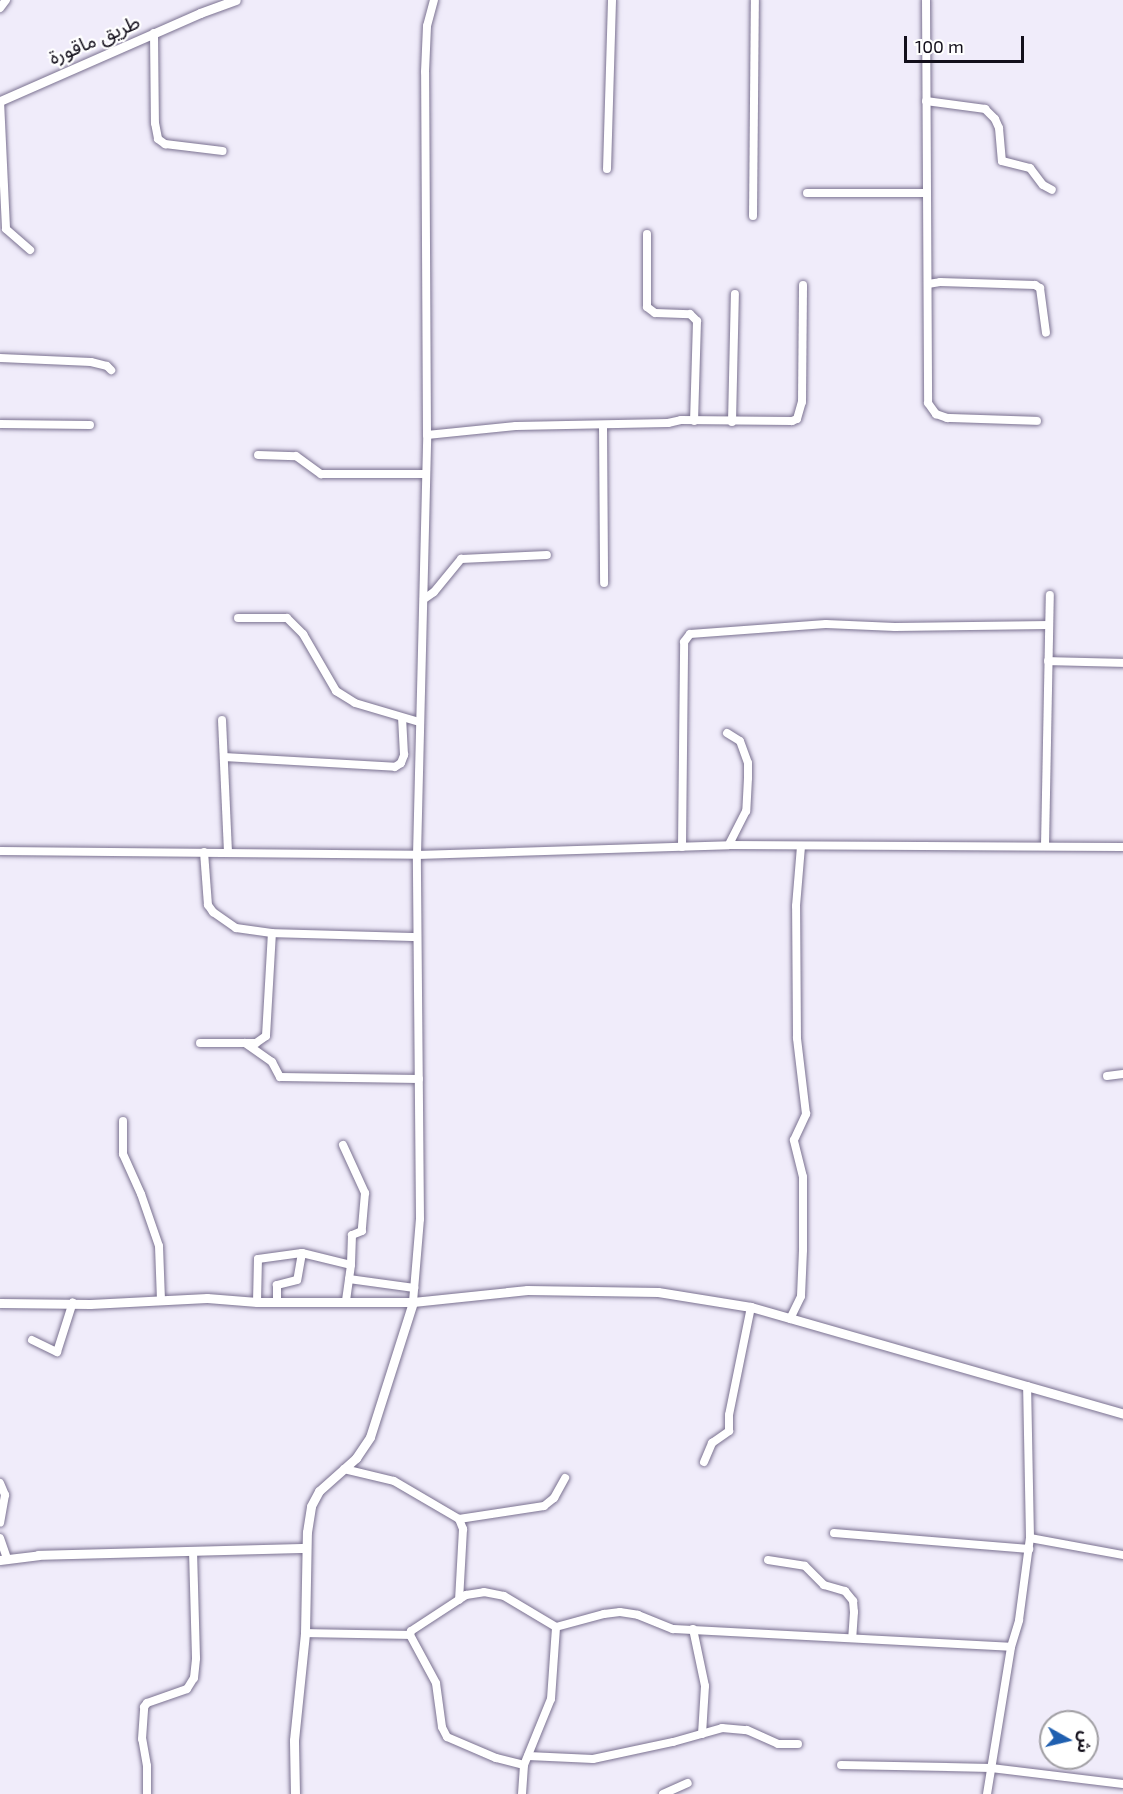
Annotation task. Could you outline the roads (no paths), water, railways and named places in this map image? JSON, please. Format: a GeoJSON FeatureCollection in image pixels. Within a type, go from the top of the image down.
{"type":"FeatureCollection","features":[{"type":"Feature","properties":{"kind":"street"},"geometry":{"type":"LineString","coordinates":[[0,8],[6,0]]}},
{"type":"Feature","properties":{"kind":"street","name":"طريق ماقورة"},"geometry":{"type":"LineString","coordinates":[[0,101],[154,33],[236,0]]}},
{"type":"Feature","properties":{"kind":"street"},"geometry":{"type":"LineString","coordinates":[[295,1794],[294,1740],[305,1633],[306,1548],[309,1519],[314,1498],[327,1483],[356,1458],[370,1437],[413,1302],[420,1219],[417,855],[428,435],[425,72],[427,27],[434,0]]}},
{"type":"Feature","properties":{"kind":"street"},"geometry":{"type":"LineString","coordinates":[[607,169],[612,0]]}},
{"type":"Feature","properties":{"kind":"street"},"geometry":{"type":"LineString","coordinates":[[753,216],[754,0]]}},
{"type":"Feature","properties":{"kind":"street"},"geometry":{"type":"LineString","coordinates":[[926,0],[928,284],[926,393],[933,410],[946,418],[1037,421]]}},
{"type":"Feature","properties":{"kind":"street"},"geometry":{"type":"LineString","coordinates":[[154,33],[155,123],[158,139],[165,144],[223,150]]}},
{"type":"Feature","properties":{"kind":"street"},"geometry":{"type":"LineString","coordinates":[[0,101],[6,229],[30,250]]}},
{"type":"Feature","properties":{"kind":"street"},"geometry":{"type":"LineString","coordinates":[[926,101],[985,109],[995,119],[999,128],[1002,161],[1030,168],[1042,184],[1053,190]]}},
{"type":"Feature","properties":{"kind":"street"},"geometry":{"type":"LineString","coordinates":[[807,193],[926,193]]}},
{"type":"Feature","properties":{"kind":"street"},"geometry":{"type":"LineString","coordinates":[[647,234],[647,307],[655,313],[690,314],[697,321],[694,421]]}},
{"type":"Feature","properties":{"kind":"street"},"geometry":{"type":"LineString","coordinates":[[928,284],[940,282],[1035,285],[1040,288],[1046,333]]}},
{"type":"Feature","properties":{"kind":"street"},"geometry":{"type":"LineString","coordinates":[[428,435],[516,426],[792,421],[800,414],[803,285]]}},
{"type":"Feature","properties":{"kind":"street"},"geometry":{"type":"LineString","coordinates":[[732,422],[735,294]]}},
{"type":"Feature","properties":{"kind":"street"},"geometry":{"type":"LineString","coordinates":[[0,358],[91,362],[107,366],[111,370]]}},
{"type":"Feature","properties":{"kind":"street"},"geometry":{"type":"LineString","coordinates":[[0,424],[90,425]]}},
{"type":"Feature","properties":{"kind":"street"},"geometry":{"type":"LineString","coordinates":[[603,425],[604,583]]}},
{"type":"Feature","properties":{"kind":"street"},"geometry":{"type":"LineString","coordinates":[[258,455],[296,456],[321,474],[426,474]]}},
{"type":"Feature","properties":{"kind":"street"},"geometry":{"type":"LineString","coordinates":[[424,598],[435,592],[461,559],[547,555]]}},
{"type":"Feature","properties":{"kind":"street"},"geometry":{"type":"LineString","coordinates":[[1045,846],[1050,596]]}},
{"type":"Feature","properties":{"kind":"street"},"geometry":{"type":"LineString","coordinates":[[238,618],[287,618],[303,634],[336,691],[355,703],[419,722]]}},
{"type":"Feature","properties":{"kind":"street"},"geometry":{"type":"LineString","coordinates":[[682,847],[684,642],[690,634],[826,624],[895,627],[1049,625]]}},
{"type":"Feature","properties":{"kind":"street"},"geometry":{"type":"LineString","coordinates":[[1048,661],[1123,663]]}},
{"type":"Feature","properties":{"kind":"street"},"geometry":{"type":"LineString","coordinates":[[224,757],[395,766],[401,763],[404,755],[402,718]]}},
{"type":"Feature","properties":{"kind":"street"},"geometry":{"type":"LineString","coordinates":[[222,720],[228,852]]}},
{"type":"Feature","properties":{"kind":"street"},"geometry":{"type":"LineString","coordinates":[[727,733],[740,741],[748,763],[746,811],[729,845]]}},
{"type":"Feature","properties":{"kind":"street"},"geometry":{"type":"LineString","coordinates":[[0,850],[417,855],[729,845],[1123,847]]}},
{"type":"Feature","properties":{"kind":"street"},"geometry":{"type":"LineString","coordinates":[[790,1319],[801,1296],[803,1250],[803,1177],[794,1140],[806,1114],[797,1038],[796,906],[801,847]]}},
{"type":"Feature","properties":{"kind":"street"},"geometry":{"type":"LineString","coordinates":[[204,852],[208,905],[213,912],[236,928],[272,933],[417,937]]}},
{"type":"Feature","properties":{"kind":"street"},"geometry":{"type":"LineString","coordinates":[[200,1043],[256,1043],[266,1036],[272,933]]}},
{"type":"Feature","properties":{"kind":"street"},"geometry":{"type":"LineString","coordinates":[[245,1043],[272,1062],[280,1077],[419,1079]]}},
{"type":"Feature","properties":{"kind":"street"},"geometry":{"type":"LineString","coordinates":[[1107,1076],[1123,1074]]}},
{"type":"Feature","properties":{"kind":"street"},"geometry":{"type":"LineString","coordinates":[[123,1121],[123,1154],[159,1246],[161,1301]]}},
{"type":"Feature","properties":{"kind":"street"},"geometry":{"type":"LineString","coordinates":[[343,1145],[365,1193],[362,1231],[352,1235],[346,1301]]}},
{"type":"Feature","properties":{"kind":"street"},"geometry":{"type":"LineString","coordinates":[[257,1302],[258,1259],[302,1253],[351,1265]]}},
{"type":"Feature","properties":{"kind":"street"},"geometry":{"type":"LineString","coordinates":[[277,1300],[277,1285],[297,1280],[302,1253]]}},
{"type":"Feature","properties":{"kind":"street"},"geometry":{"type":"LineString","coordinates":[[349,1279],[414,1288]]}},
{"type":"Feature","properties":{"kind":"street"},"geometry":{"type":"LineString","coordinates":[[0,1303],[161,1301],[207,1298],[257,1302],[277,1300],[413,1302],[527,1290],[658,1292],[751,1307],[1123,1414]]}},
{"type":"Feature","properties":{"kind":"street"},"geometry":{"type":"LineString","coordinates":[[32,1340],[57,1352],[74,1302]]}},
{"type":"Feature","properties":{"kind":"street"},"geometry":{"type":"LineString","coordinates":[[704,1462],[712,1443],[724,1437],[729,1431],[729,1415],[751,1307]]}},
{"type":"Feature","properties":{"kind":"street"},"geometry":{"type":"LineString","coordinates":[[987,1794],[1011,1647],[1019,1620],[1029,1549],[1027,1386]]}},
{"type":"Feature","properties":{"kind":"street"},"geometry":{"type":"LineString","coordinates":[[344,1469],[394,1481],[459,1520],[463,1529],[459,1600]]}},
{"type":"Feature","properties":{"kind":"street"},"geometry":{"type":"LineString","coordinates":[[459,1520],[544,1506],[554,1497],[565,1478]]}},
{"type":"Feature","properties":{"kind":"street"},"geometry":{"type":"LineString","coordinates":[[0,1483],[5,1495],[0,1523]]}},
{"type":"Feature","properties":{"kind":"street"},"geometry":{"type":"LineString","coordinates":[[834,1533],[1029,1549]]}},
{"type":"Feature","properties":{"kind":"street"},"geometry":{"type":"LineString","coordinates":[[0,1538],[4,1559],[306,1548]]}},
{"type":"Feature","properties":{"kind":"street"},"geometry":{"type":"LineString","coordinates":[[1030,1538],[1123,1555]]}},
{"type":"Feature","properties":{"kind":"street"},"geometry":{"type":"LineString","coordinates":[[147,1794],[147,1766],[142,1739],[144,1707],[147,1702],[177,1695],[187,1689],[194,1678],[196,1658],[193,1551]]}},
{"type":"Feature","properties":{"kind":"street"},"geometry":{"type":"LineString","coordinates":[[768,1560],[805,1566],[824,1585],[845,1591],[852,1601],[854,1612],[852,1638]]}},
{"type":"Feature","properties":{"kind":"street"},"geometry":{"type":"LineString","coordinates":[[410,1635],[413,1628],[466,1596],[493,1593],[514,1601],[556,1627],[620,1612],[638,1615],[667,1628],[1011,1647]]}},
{"type":"Feature","properties":{"kind":"street"},"geometry":{"type":"LineString","coordinates":[[522,1794],[524,1765],[551,1699],[556,1627]]}},
{"type":"Feature","properties":{"kind":"street"},"geometry":{"type":"LineString","coordinates":[[693,1629],[705,1686],[702,1734]]}},
{"type":"Feature","properties":{"kind":"street"},"geometry":{"type":"LineString","coordinates":[[305,1633],[410,1635]]}},
{"type":"Feature","properties":{"kind":"street"},"geometry":{"type":"LineString","coordinates":[[410,1635],[436,1683],[442,1727],[447,1737],[496,1758],[524,1765]]}},
{"type":"Feature","properties":{"kind":"street"},"geometry":{"type":"LineString","coordinates":[[528,1756],[593,1759],[722,1728],[736,1728],[756,1733],[778,1744],[798,1744]]}},
{"type":"Feature","properties":{"kind":"street"},"geometry":{"type":"LineString","coordinates":[[842,1765],[991,1768],[1123,1784]]}},
{"type":"Feature","properties":{"kind":"street"},"geometry":{"type":"LineString","coordinates":[[663,1794],[688,1783]]}}]}
